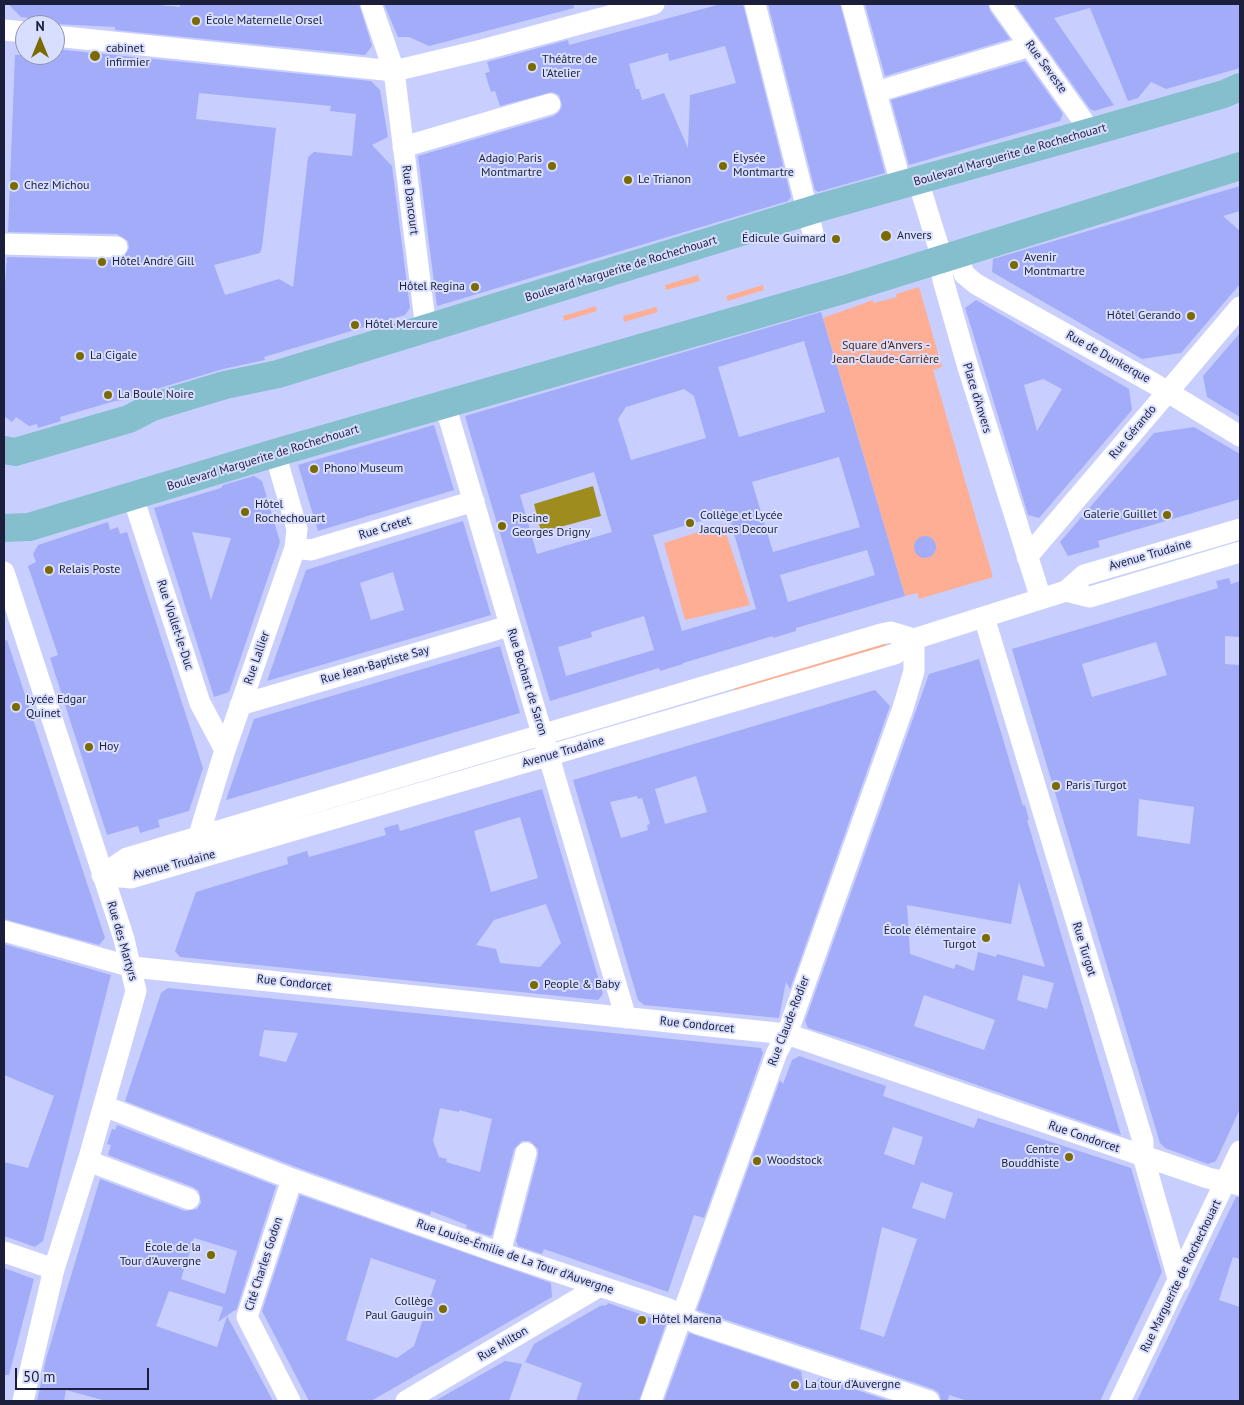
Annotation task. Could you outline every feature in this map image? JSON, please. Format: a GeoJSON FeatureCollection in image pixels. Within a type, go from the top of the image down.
{"type":"FeatureCollection","features":[{"type":"Feature","properties":{"kind":"main road","name":"Boulevard Marguerite de Rochechouart"},"geometry":{"type":"LineString","coordinates":[[4,450],[15,452],[25,450],[129,419],[161,404],[237,381],[278,374],[426,329],[810,223],[910,183],[1224,94],[1240,87]]}},
{"type":"Feature","properties":{"kind":"main road","name":"Boulevard Marguerite de Rochechouart"},"geometry":{"type":"LineString","coordinates":[[4,528],[29,527],[133,497],[275,453],[441,406],[944,250],[1240,166]]}},
{"type":"Feature","properties":{"kind":"street","name":"Rue Dancourt"},"geometry":{"type":"LineString","coordinates":[[371,4],[394,70],[426,329]]}},
{"type":"Feature","properties":{"kind":"street"},"geometry":{"type":"LineString","coordinates":[[65,37],[394,70],[482,50],[654,4]]}},
{"type":"Feature","properties":{"kind":"street"},"geometry":{"type":"LineString","coordinates":[[756,4],[810,223]]}},
{"type":"Feature","properties":{"kind":"street"},"geometry":{"type":"LineString","coordinates":[[852,4],[876,92],[910,183],[944,250]]}},
{"type":"Feature","properties":{"kind":"street","name":"Rue Seveste"},"geometry":{"type":"LineString","coordinates":[[1000,4],[1091,132]]}},
{"type":"Feature","properties":{"kind":"street"},"geometry":{"type":"LineString","coordinates":[[876,92],[1030,46]]}},
{"type":"Feature","properties":{"kind":"street"},"geometry":{"type":"LineString","coordinates":[[403,147],[550,104]]}},
{"type":"Feature","properties":{"kind":"street"},"geometry":{"type":"LineString","coordinates":[[4,244],[117,247]]}},
{"type":"Feature","properties":{"kind":"street","name":"Rue de Dunkerque"},"geometry":{"type":"LineString","coordinates":[[944,250],[973,282],[1167,392],[1240,436]]}},
{"type":"Feature","properties":{"kind":"street","name":"Place d'Anvers"},"geometry":{"type":"LineString","coordinates":[[944,250],[948,296],[1041,599]]}},
{"type":"Feature","properties":{"kind":"street"},"geometry":{"type":"LineString","coordinates":[[948,296],[956,289],[973,282]]}},
{"type":"Feature","properties":{"kind":"street","name":"Rue Gérando"},"geometry":{"type":"LineString","coordinates":[[1027,557],[1240,307]]}},
{"type":"Feature","properties":{"kind":"street","name":"Rue Bochart de Saron"},"geometry":{"type":"LineString","coordinates":[[441,406],[449,418],[626,1018]]}},
{"type":"Feature","properties":{"kind":"street","name":"Rue Lallier"},"geometry":{"type":"LineString","coordinates":[[191,861],[225,750],[295,548],[297,529],[275,453]]}},
{"type":"Feature","properties":{"kind":"street","name":"Rue Viollet-le-Duc"},"geometry":{"type":"LineString","coordinates":[[133,497],[200,703],[225,750]]}},
{"type":"Feature","properties":{"kind":"street","name":"Rue Cretet"},"geometry":{"type":"LineString","coordinates":[[295,548],[311,550],[474,501]]}},
{"type":"Feature","properties":{"kind":"street","name":"Avenue Trudaine"},"geometry":{"type":"LineString","coordinates":[[102,875],[131,878],[895,654],[914,638],[1066,591],[1084,575],[1240,529]]}},
{"type":"Feature","properties":{"kind":"street","name":"Avenue Trudaine"},"geometry":{"type":"LineString","coordinates":[[1066,591],[1090,597],[1240,552]]}},
{"type":"Feature","properties":{"kind":"street","name":"Rue des Martyrs"},"geometry":{"type":"LineString","coordinates":[[4,572],[132,967],[135,996],[88,1161],[54,1269],[23,1401]]}},
{"type":"Feature","properties":{"kind":"street","name":"Rue Turgot"},"geometry":{"type":"LineString","coordinates":[[984,617],[1143,1141],[1143,1156],[1178,1282]]}},
{"type":"Feature","properties":{"kind":"street","name":"Rue Jean-Baptiste Say"},"geometry":{"type":"LineString","coordinates":[[240,705],[509,626]]}},
{"type":"Feature","properties":{"kind":"street","name":"Avenue Trudaine"},"geometry":{"type":"LineString","coordinates":[[102,875],[127,858],[543,736],[881,634],[891,632],[914,638]]}},
{"type":"Feature","properties":{"kind":"street","name":"Rue Claude-Rodier"},"geometry":{"type":"LineString","coordinates":[[651,1401],[903,708],[914,670],[914,638]]}},
{"type":"Feature","properties":{"kind":"street","name":"Rue Condorcet"},"geometry":{"type":"LineString","coordinates":[[4,931],[132,967],[786,1034],[1143,1156],[1233,1184]]}},
{"type":"Feature","properties":{"kind":"street","name":"Rue Louise-Émilie de La Tour d'Auvergne"},"geometry":{"type":"LineString","coordinates":[[104,1106],[292,1179],[500,1253],[600,1286],[681,1315],[696,1323],[929,1401]]}},
{"type":"Feature","properties":{"kind":"street","name":"Rue Marguerite de Rochechouart"},"geometry":{"type":"LineString","coordinates":[[1120,1401],[1178,1282],[1233,1184],[1240,1151]]}},
{"type":"Feature","properties":{"kind":"street"},"geometry":{"type":"LineString","coordinates":[[500,1253],[526,1153]]}},
{"type":"Feature","properties":{"kind":"street"},"geometry":{"type":"LineString","coordinates":[[88,1161],[188,1199]]}},
{"type":"Feature","properties":{"kind":"street","name":"Cité Charles Godon"},"geometry":{"type":"LineString","coordinates":[[290,1401],[247,1317],[292,1179]]}},
{"type":"Feature","properties":{"kind":"street"},"geometry":{"type":"LineString","coordinates":[[4,1252],[54,1269]]}},
{"type":"Feature","properties":{"kind":"street","name":"Rue Milton"},"geometry":{"type":"LineString","coordinates":[[419,1398],[600,1286]]}},
{"type":"Feature","properties":{"kind":"green space"},"geometry":{"type":"Polygon","coordinates":[[[698,275],[700,281],[666,290],[665,285],[698,275]]]}},
{"type":"Feature","properties":{"kind":"green space"},"geometry":{"type":"Polygon","coordinates":[[[763,285],[764,290],[728,301],[726,296],[763,285]]]}},
{"type":"Feature","properties":{"kind":"green space","name":"Square d'Anvers - Jean-Claude-Carrière"},"geometry":{"type":"Polygon","coordinates":[[[919,287],[942,367],[933,370],[993,577],[919,599],[917,593],[905,596],[823,318],[873,300],[874,303],[897,297],[896,294],[919,287]]]}},
{"type":"Feature","properties":{"kind":"green space"},"geometry":{"type":"Polygon","coordinates":[[[596,306],[597,311],[564,321],[563,316],[596,306]]]}},
{"type":"Feature","properties":{"kind":"green space"},"geometry":{"type":"Polygon","coordinates":[[[656,307],[658,312],[624,322],[623,316],[656,307]]]}},
{"type":"Feature","properties":{"kind":"green space"},"geometry":{"type":"Polygon","coordinates":[[[723,524],[750,605],[685,620],[664,543],[723,524]]]}},
{"type":"Feature","properties":{"kind":"green space"},"geometry":{"type":"Polygon","coordinates":[[[885,642],[887,650],[736,694],[734,687],[885,642]]]}},
{"type":"Feature","properties":{"kind":"shaded area"},"geometry":{"type":"Polygon","coordinates":[[[593,486],[601,516],[541,532],[534,504],[593,486]]]}},
{"type":"Feature","properties":{"kind":"building"},"geometry":{"type":"Polygon","coordinates":[[[8,4],[150,4],[180,7],[180,4],[359,4],[372,46],[365,55],[115,30],[115,27],[65,24],[65,15],[19,15],[8,4]]]}},
{"type":"Feature","properties":{"kind":"building"},"geometry":{"type":"Polygon","coordinates":[[[384,4],[573,4],[574,8],[429,46],[409,37],[398,37],[384,4]]]}},
{"type":"Feature","properties":{"kind":"building"},"geometry":{"type":"Polygon","coordinates":[[[721,4],[743,4],[791,197],[788,201],[437,306],[418,156],[554,116],[562,106],[559,95],[552,92],[500,106],[495,91],[491,92],[485,73],[490,72],[487,62],[568,40],[569,45],[721,4]],[[725,46],[669,61],[668,53],[629,64],[636,89],[639,89],[642,100],[664,93],[688,148],[690,95],[736,83],[725,46]]]}},
{"type":"Feature","properties":{"kind":"building"},"geometry":{"type":"Polygon","coordinates":[[[768,4],[840,4],[885,173],[818,192],[815,190],[768,4]]]}},
{"type":"Feature","properties":{"kind":"building"},"geometry":{"type":"Polygon","coordinates":[[[865,4],[988,4],[990,11],[1010,39],[885,76],[865,4]]]}},
{"type":"Feature","properties":{"kind":"building"},"geometry":{"type":"Polygon","coordinates":[[[1015,4],[1240,4],[1240,68],[1166,89],[1151,82],[1138,98],[1128,101],[1090,8],[1054,18],[1114,105],[1094,111],[1090,109],[1015,4]]]}},
{"type":"Feature","properties":{"kind":"building"},"geometry":{"type":"Polygon","coordinates":[[[65,50],[371,81],[380,90],[388,137],[372,145],[392,166],[410,308],[405,315],[264,357],[265,360],[223,369],[124,400],[60,417],[61,421],[38,428],[37,424],[29,426],[16,417],[12,422],[4,416],[4,297],[7,257],[117,260],[123,258],[129,248],[128,241],[117,234],[8,232],[15,55],[15,65],[65,65],[65,50]],[[199,93],[196,119],[276,128],[262,247],[260,253],[214,265],[225,295],[279,279],[293,287],[308,157],[314,152],[352,156],[356,114],[330,111],[331,106],[199,93]]]}},
{"type":"Feature","properties":{"kind":"building"},"geometry":{"type":"Polygon","coordinates":[[[1025,61],[1063,114],[1060,121],[909,165],[891,100],[1025,61]]]}},
{"type":"Feature","properties":{"kind":"building"},"geometry":{"type":"Polygon","coordinates":[[[1240,186],[1240,211],[1223,216],[1240,231],[1240,284],[1181,353],[1142,359],[992,272],[993,259],[1240,186]]]}},
{"type":"Feature","properties":{"kind":"building"},"geometry":{"type":"Polygon","coordinates":[[[976,300],[1129,389],[1132,410],[1039,518],[1028,515],[965,308],[976,300]],[[1043,379],[1024,385],[1037,431],[1062,389],[1043,379]]]}},
{"type":"Feature","properties":{"kind":"building","name":"Collège et Lycée Jacques Decour"},"geometry":{"type":"Polygon","coordinates":[[[821,312],[905,596],[796,628],[796,631],[773,638],[773,636],[660,671],[659,668],[550,701],[465,416],[821,312]],[[804,341],[718,367],[739,437],[825,412],[804,341]],[[684,389],[626,407],[618,419],[631,460],[706,438],[694,396],[684,389]],[[839,457],[752,482],[773,552],[860,527],[839,457]],[[594,472],[520,495],[537,554],[612,532],[594,472]],[[728,513],[653,535],[682,631],[756,609],[728,513]],[[867,550],[780,575],[788,602],[875,575],[867,550]],[[644,616],[591,632],[592,637],[558,647],[566,676],[654,650],[644,616]]]}},
{"type":"Feature","properties":{"kind":"building"},"geometry":{"type":"Polygon","coordinates":[[[1240,333],[1240,417],[1207,397],[1203,376],[1240,333]]]}},
{"type":"Feature","properties":{"kind":"building"},"geometry":{"type":"Polygon","coordinates":[[[434,425],[454,490],[318,531],[298,465],[434,425]]]}},
{"type":"Feature","properties":{"kind":"building"},"geometry":{"type":"Polygon","coordinates":[[[1194,427],[1240,454],[1240,499],[1098,541],[1100,547],[1068,556],[1060,542],[1154,433],[1194,427]]]}},
{"type":"Feature","properties":{"kind":"building"},"geometry":{"type":"Polygon","coordinates":[[[254,476],[262,481],[280,542],[229,692],[214,697],[154,508],[221,488],[223,485],[254,476]],[[192,532],[211,600],[231,538],[192,532]]]}},
{"type":"Feature","properties":{"kind":"building"},"geometry":{"type":"Polygon","coordinates":[[[463,521],[491,615],[267,681],[306,570],[463,521]],[[393,572],[360,583],[371,620],[404,610],[393,572]]]}},
{"type":"Feature","properties":{"kind":"building"},"geometry":{"type":"Polygon","coordinates":[[[108,522],[110,530],[118,527],[120,534],[127,532],[203,768],[189,811],[158,820],[160,827],[140,833],[138,826],[107,835],[50,658],[58,655],[28,566],[36,562],[33,554],[38,545],[108,522]]]}},
{"type":"Feature","properties":{"kind":"building"},"geometry":{"type":"Polygon","coordinates":[[[921,536],[929,536],[936,543],[936,551],[929,558],[921,558],[914,551],[914,543],[921,536]]]}},
{"type":"Feature","properties":{"kind":"building"},"geometry":{"type":"Polygon","coordinates":[[[1229,578],[1231,584],[1240,581],[1240,637],[1225,636],[1225,664],[1240,665],[1240,1109],[1216,1161],[1208,1164],[1165,1148],[1160,1143],[1012,649],[1218,588],[1216,581],[1229,578]],[[1156,642],[1082,664],[1092,697],[1167,675],[1156,642]],[[1139,799],[1137,836],[1190,844],[1194,807],[1139,799]]]}},
{"type":"Feature","properties":{"kind":"building"},"geometry":{"type":"Polygon","coordinates":[[[7,640],[105,938],[99,945],[4,919],[4,641],[7,640]]]}},
{"type":"Feature","properties":{"kind":"building"},"geometry":{"type":"Polygon","coordinates":[[[500,646],[520,713],[226,800],[254,719],[500,646]]]}},
{"type":"Feature","properties":{"kind":"building"},"geometry":{"type":"Polygon","coordinates":[[[979,659],[1023,806],[1025,805],[1029,820],[1027,820],[1121,1135],[808,1028],[805,1021],[929,674],[979,659]],[[1019,882],[1011,924],[907,905],[910,954],[954,969],[956,964],[974,971],[978,952],[996,957],[997,954],[1045,967],[1019,882]],[[1023,975],[1017,1000],[1047,1009],[1054,983],[1023,975]],[[924,995],[914,1026],[984,1050],[995,1020],[924,995]]]}},
{"type":"Feature","properties":{"kind":"building"},"geometry":{"type":"Polygon","coordinates":[[[875,690],[890,706],[790,989],[786,982],[779,1018],[644,1005],[638,1000],[573,780],[875,690]],[[696,776],[655,789],[665,824],[707,812],[696,776]],[[637,796],[610,802],[621,838],[648,830],[647,825],[650,824],[642,798],[638,799],[637,796]]]}},
{"type":"Feature","properties":{"kind":"building"},"geometry":{"type":"Polygon","coordinates":[[[542,789],[603,994],[598,1000],[180,957],[175,951],[196,892],[288,864],[287,857],[307,851],[309,857],[386,835],[384,828],[398,824],[400,831],[542,789]],[[520,817],[474,831],[491,892],[538,878],[520,817]],[[546,904],[494,920],[476,945],[496,949],[500,963],[540,967],[561,943],[546,904]]]}},
{"type":"Feature","properties":{"kind":"building"},"geometry":{"type":"Polygon","coordinates":[[[4,944],[111,975],[43,1241],[35,1247],[4,1236],[4,1162],[28,1168],[54,1096],[4,1075],[4,944]]]}},
{"type":"Feature","properties":{"kind":"building"},"geometry":{"type":"Polygon","coordinates":[[[168,988],[761,1048],[763,1053],[704,1218],[694,1215],[668,1292],[544,1249],[542,1254],[518,1246],[516,1241],[538,1156],[538,1149],[530,1141],[522,1141],[514,1149],[492,1235],[490,1236],[466,1228],[467,1225],[431,1211],[430,1215],[296,1167],[125,1101],[161,993],[168,988]],[[264,1030],[259,1056],[286,1062],[298,1033],[264,1030]],[[440,1108],[433,1141],[439,1157],[447,1159],[446,1162],[480,1172],[492,1119],[459,1110],[459,1112],[440,1108]]]}},
{"type":"Feature","properties":{"kind":"building"},"geometry":{"type":"Polygon","coordinates":[[[799,1056],[886,1086],[883,1096],[974,1128],[978,1118],[1131,1168],[1162,1272],[1100,1401],[968,1401],[949,1395],[948,1401],[941,1401],[939,1393],[933,1389],[697,1310],[780,1080],[783,1084],[792,1060],[799,1056]],[[893,1127],[884,1154],[914,1165],[923,1137],[893,1127]],[[921,1182],[912,1208],[945,1219],[953,1193],[921,1182]],[[882,1227],[860,1329],[884,1337],[917,1239],[882,1227]]]}},
{"type":"Feature","properties":{"kind":"building"},"geometry":{"type":"Polygon","coordinates":[[[117,1125],[276,1186],[236,1311],[235,1310],[218,1322],[223,1307],[169,1291],[156,1326],[217,1347],[227,1316],[273,1401],[106,1401],[66,1390],[64,1401],[37,1401],[46,1359],[100,1179],[185,1211],[197,1209],[201,1203],[199,1191],[193,1187],[108,1155],[111,1145],[107,1144],[112,1129],[115,1130],[117,1125]],[[194,1238],[181,1279],[225,1294],[237,1251],[194,1238]]]}},
{"type":"Feature","properties":{"kind":"building"},"geometry":{"type":"Polygon","coordinates":[[[300,1195],[551,1283],[552,1297],[371,1401],[309,1401],[262,1311],[300,1195]],[[371,1258],[346,1340],[397,1358],[414,1346],[436,1280],[371,1258]]]}},
{"type":"Feature","properties":{"kind":"building"},"geometry":{"type":"Polygon","coordinates":[[[1236,1197],[1240,1197],[1240,1259],[1233,1257],[1219,1300],[1240,1307],[1240,1401],[1137,1401],[1236,1197]]]}},
{"type":"Feature","properties":{"kind":"building"},"geometry":{"type":"Polygon","coordinates":[[[4,1268],[34,1279],[9,1375],[4,1375],[4,1268]]]}},
{"type":"Feature","properties":{"kind":"building"},"geometry":{"type":"Polygon","coordinates":[[[608,1303],[666,1323],[639,1401],[576,1401],[582,1383],[525,1362],[534,1344],[608,1303]]]}},
{"type":"Feature","properties":{"kind":"building"},"geometry":{"type":"Polygon","coordinates":[[[689,1333],[801,1371],[804,1391],[820,1378],[890,1401],[664,1401],[689,1333]]]}},
{"type":"Feature","properties":{"kind":"building"},"geometry":{"type":"Polygon","coordinates":[[[505,1361],[522,1364],[509,1401],[435,1401],[505,1361]]]}},
{"type":"Feature","properties":{"kind":"place","name":"École Maternelle Orsel"},"geometry":{"type":"Point","coordinates":[196,21]}},
{"type":"Feature","properties":{"kind":"place","name":"cabinet infirmier"},"geometry":{"type":"Point","coordinates":[95,56]}},
{"type":"Feature","properties":{"kind":"place","name":"Théâtre de l'Atelier"},"geometry":{"type":"Point","coordinates":[532,67]}},
{"type":"Feature","properties":{"kind":"place","name":"Adagio Paris Montmartre"},"geometry":{"type":"Point","coordinates":[552,166]}},
{"type":"Feature","properties":{"kind":"place","name":"Élysée Montmartre"},"geometry":{"type":"Point","coordinates":[723,166]}},
{"type":"Feature","properties":{"kind":"place","name":"Le Trianon"},"geometry":{"type":"Point","coordinates":[628,180]}},
{"type":"Feature","properties":{"kind":"place","name":"Chez Michou"},"geometry":{"type":"Point","coordinates":[14,186]}},
{"type":"Feature","properties":{"kind":"place","name":"Anvers"},"geometry":{"type":"Point","coordinates":[886,236]}},
{"type":"Feature","properties":{"kind":"place","name":"Édicule Guimard"},"geometry":{"type":"Point","coordinates":[836,239]}},
{"type":"Feature","properties":{"kind":"place","name":"Hôtel André Gill"},"geometry":{"type":"Point","coordinates":[102,262]}},
{"type":"Feature","properties":{"kind":"place","name":"Avenir Montmartre"},"geometry":{"type":"Point","coordinates":[1014,265]}},
{"type":"Feature","properties":{"kind":"place","name":"Hôtel Regina"},"geometry":{"type":"Point","coordinates":[475,287]}},
{"type":"Feature","properties":{"kind":"place","name":"Hôtel Gerando"},"geometry":{"type":"Point","coordinates":[1191,316]}},
{"type":"Feature","properties":{"kind":"place","name":"Hôtel Mercure"},"geometry":{"type":"Point","coordinates":[355,325]}},
{"type":"Feature","properties":{"kind":"place","name":"La Cigale"},"geometry":{"type":"Point","coordinates":[80,356]}},
{"type":"Feature","properties":{"kind":"place","name":"La Boule Noire"},"geometry":{"type":"Point","coordinates":[108,395]}},
{"type":"Feature","properties":{"kind":"place","name":"Phono Museum"},"geometry":{"type":"Point","coordinates":[314,469]}},
{"type":"Feature","properties":{"kind":"place","name":"Hôtel Rochechouart"},"geometry":{"type":"Point","coordinates":[245,512]}},
{"type":"Feature","properties":{"kind":"place","name":"Galerie Guillet"},"geometry":{"type":"Point","coordinates":[1167,515]}},
{"type":"Feature","properties":{"kind":"place","name":"Collège et Lycée Jacques Decour"},"geometry":{"type":"Point","coordinates":[690,523]}},
{"type":"Feature","properties":{"kind":"place","name":"Piscine Georges Drigny"},"geometry":{"type":"Point","coordinates":[502,526]}},
{"type":"Feature","properties":{"kind":"place","name":"Relais Poste"},"geometry":{"type":"Point","coordinates":[49,570]}},
{"type":"Feature","properties":{"kind":"place","name":"Lycée Edgar Quinet"},"geometry":{"type":"Point","coordinates":[16,707]}},
{"type":"Feature","properties":{"kind":"place","name":"Hoy"},"geometry":{"type":"Point","coordinates":[89,747]}},
{"type":"Feature","properties":{"kind":"place","name":"Paris Turgot"},"geometry":{"type":"Point","coordinates":[1056,786]}},
{"type":"Feature","properties":{"kind":"place","name":"École élémentaire Turgot"},"geometry":{"type":"Point","coordinates":[986,938]}},
{"type":"Feature","properties":{"kind":"place","name":"People & Baby"},"geometry":{"type":"Point","coordinates":[534,985]}},
{"type":"Feature","properties":{"kind":"place","name":"Centre Bouddhiste"},"geometry":{"type":"Point","coordinates":[1069,1157]}},
{"type":"Feature","properties":{"kind":"place","name":"Woodstock"},"geometry":{"type":"Point","coordinates":[757,1161]}},
{"type":"Feature","properties":{"kind":"place","name":"École de la Tour d'Auvergne"},"geometry":{"type":"Point","coordinates":[211,1255]}},
{"type":"Feature","properties":{"kind":"place","name":"Collège Paul Gauguin"},"geometry":{"type":"Point","coordinates":[443,1309]}},
{"type":"Feature","properties":{"kind":"place","name":"Hôtel Marena"},"geometry":{"type":"Point","coordinates":[642,1320]}},
{"type":"Feature","properties":{"kind":"place","name":"La tour d'Auvergne"},"geometry":{"type":"Point","coordinates":[795,1385]}}]}
